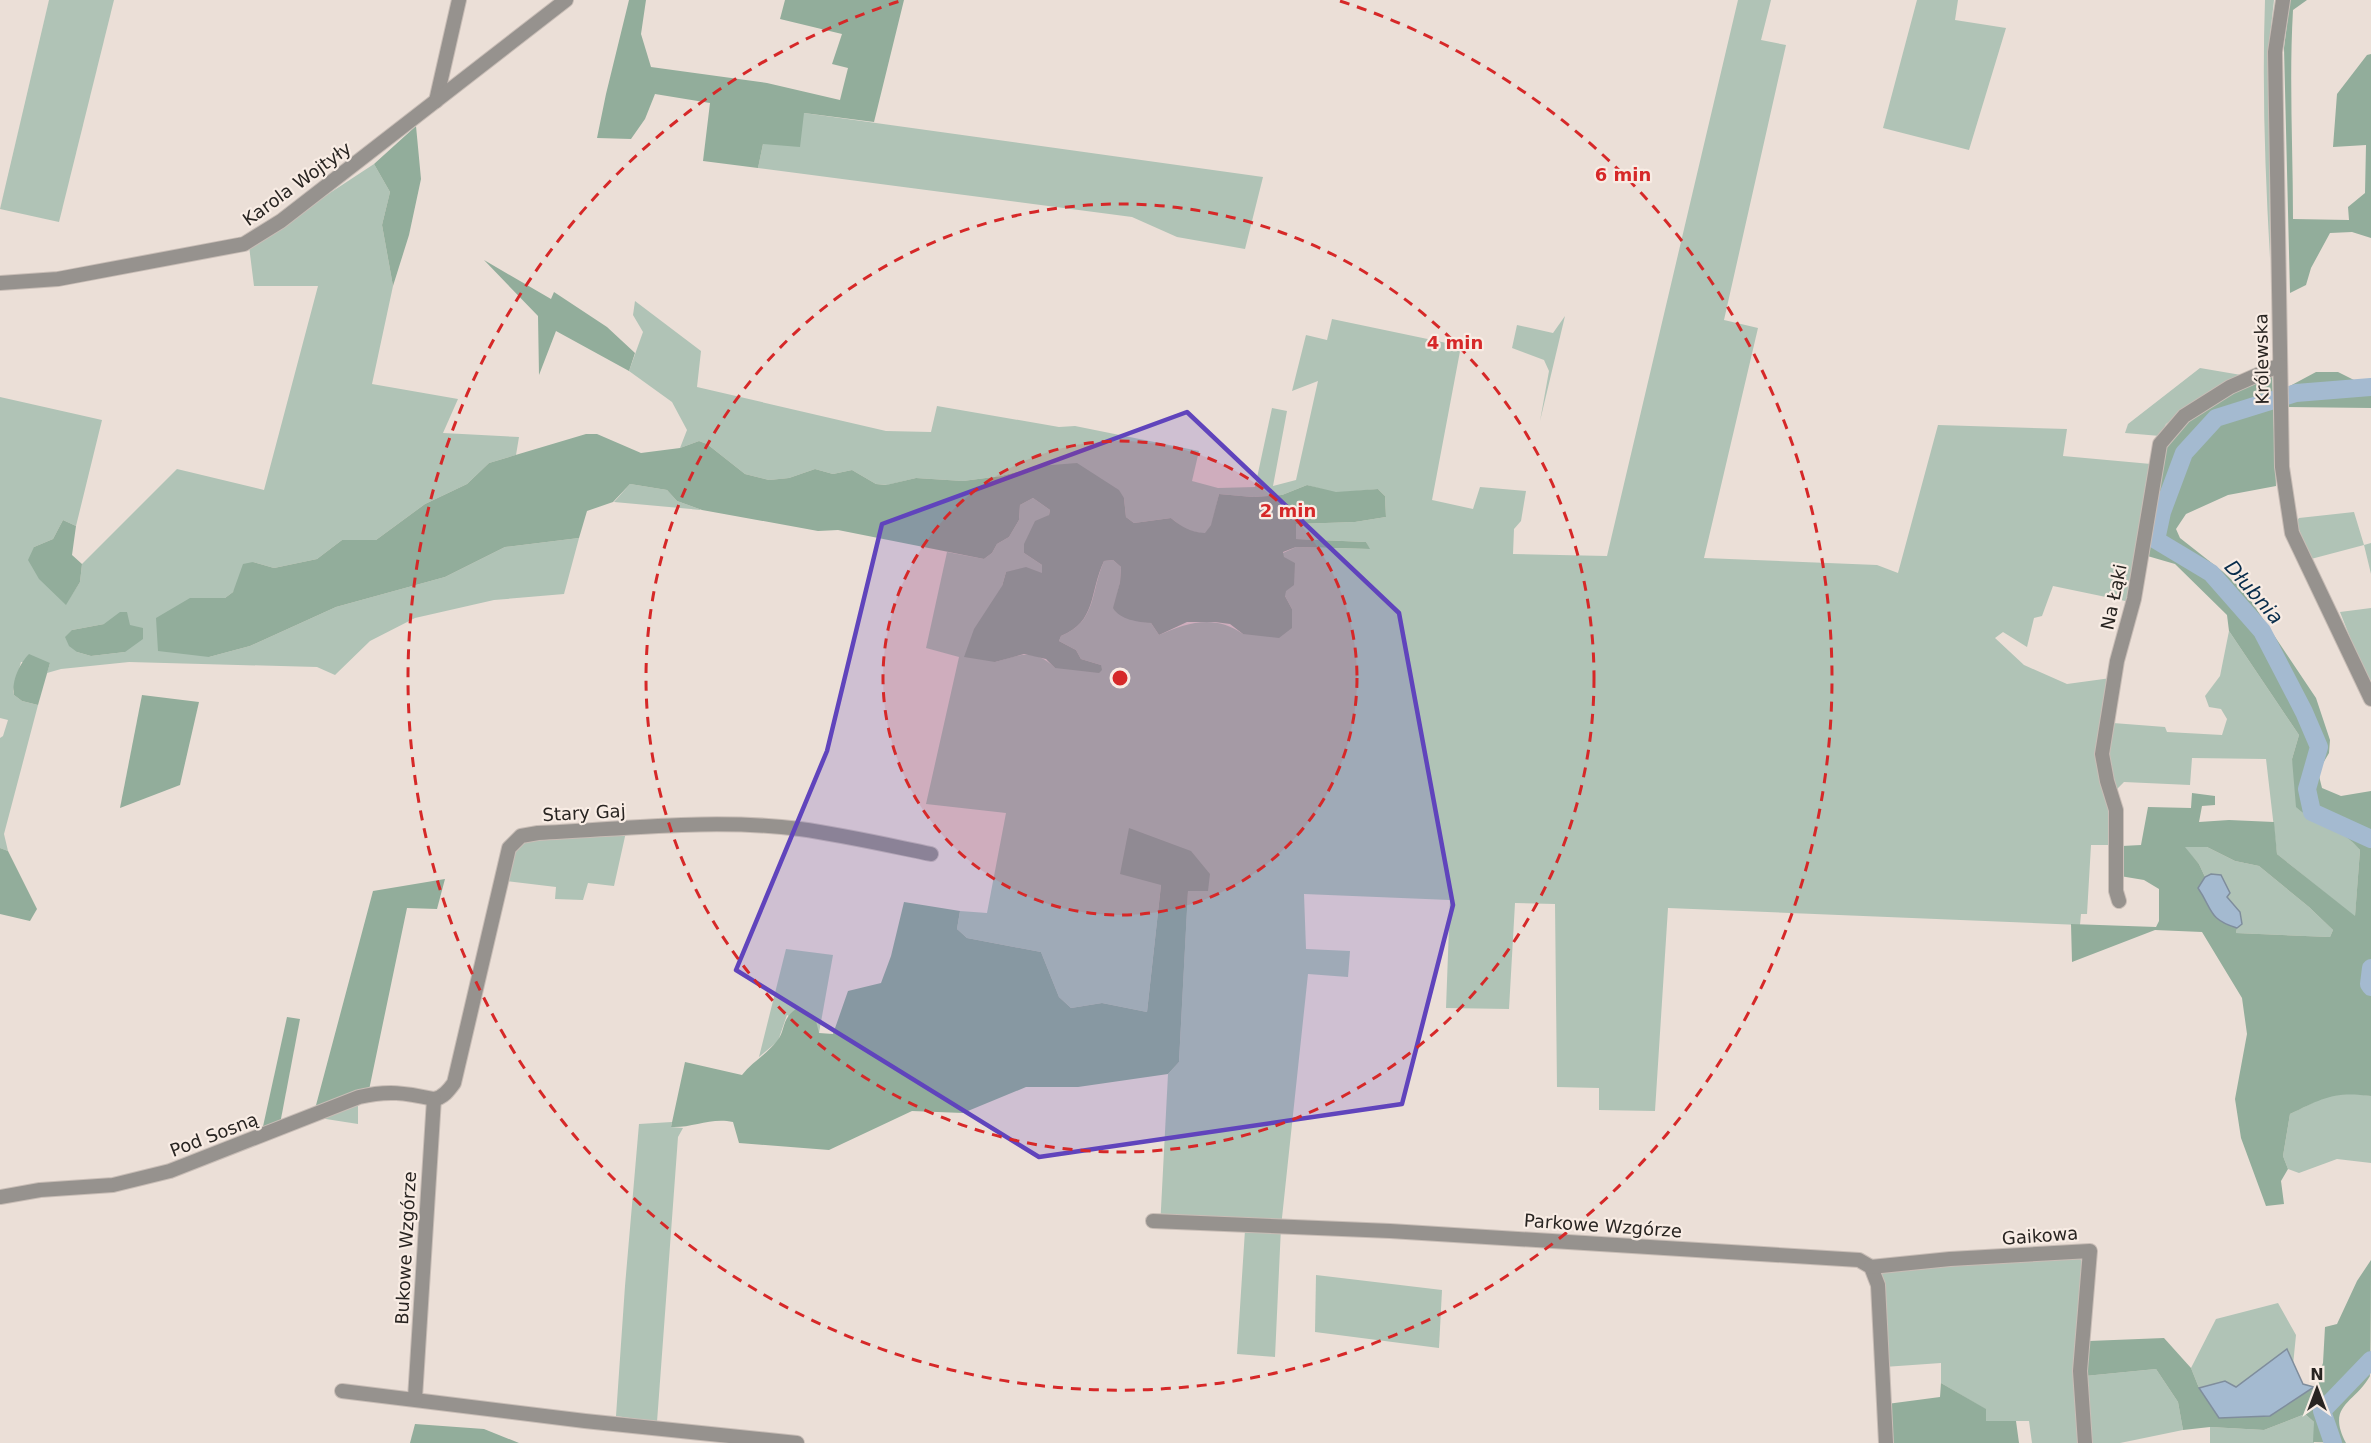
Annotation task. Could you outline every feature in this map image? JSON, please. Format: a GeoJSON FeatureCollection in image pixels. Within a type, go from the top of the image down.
{"type":"FeatureCollection","features":[{"type":"Feature","properties":{"kind":"street"},"geometry":{"type":"LineString","coordinates":[[436,101],[459,0]]}},
{"type":"Feature","properties":{"kind":"street","name":"Karola Wojtyły"},"geometry":{"type":"LineString","coordinates":[[0,283],[58,279],[244,244],[281,221],[566,0]]}},
{"type":"Feature","properties":{"kind":"street","name":"Królewska"},"geometry":{"type":"LineString","coordinates":[[2283,0],[2275,52],[2282,467],[2292,533],[2371,699]]}},
{"type":"Feature","properties":{"kind":"street","name":"Na Łąki"},"geometry":{"type":"LineString","coordinates":[[2119,901],[2116,891],[2116,810],[2102,754],[2117,661],[2134,599],[2160,444],[2184,416],[2230,387],[2280,371]]}},
{"type":"Feature","properties":{"kind":"street","name":"Stary Gaj"},"geometry":{"type":"LineString","coordinates":[[434,1099],[439,1098],[454,1083],[509,848],[521,836],[538,833],[742,825],[799,829],[931,854]]}},
{"type":"Feature","properties":{"kind":"street","name":"Pod Sosną"},"geometry":{"type":"LineString","coordinates":[[0,1197],[40,1190],[113,1185],[170,1171],[359,1097],[381,1092],[410,1094],[434,1099]]}},
{"type":"Feature","properties":{"kind":"street","name":"Bukowe Wzgórze"},"geometry":{"type":"LineString","coordinates":[[415,1398],[434,1099]]}},
{"type":"Feature","properties":{"kind":"street","name":"Parkowe Wzgórze"},"geometry":{"type":"LineString","coordinates":[[1153,1221],[1412,1233],[1859,1260],[1871,1267]]}},
{"type":"Feature","properties":{"kind":"street","name":"Gaikowa"},"geometry":{"type":"LineString","coordinates":[[1871,1267],[1950,1258],[2091,1251],[2080,1371],[2085,1443]]}},
{"type":"Feature","properties":{"kind":"street"},"geometry":{"type":"LineString","coordinates":[[1871,1267],[1878,1285],[1886,1443]]}},
{"type":"Feature","properties":{"kind":"street"},"geometry":{"type":"LineString","coordinates":[[342,1391],[415,1398],[585,1421],[797,1443]]}},
{"type":"Feature","properties":{"kind":"highlighted area"},"geometry":{"type":"Polygon","coordinates":[[[1187,412],[1399,613],[1453,905],[1402,1104],[1039,1157],[736,970],[827,751],[882,524],[1187,412]]]}},
{"type":"Feature","properties":{"kind":"green space"},"geometry":{"type":"Polygon","coordinates":[[[49,0],[114,0],[59,222],[0,209],[49,0]]]}},
{"type":"Feature","properties":{"kind":"green space"},"geometry":{"type":"Polygon","coordinates":[[[629,0],[646,0],[641,34],[651,67],[767,83],[840,100],[848,68],[832,64],[842,34],[780,19],[785,0],[904,0],[874,122],[804,113],[800,147],[763,144],[758,168],[703,161],[710,103],[655,94],[645,119],[631,139],[597,138],[629,0]]]}},
{"type":"Feature","properties":{"kind":"green space"},"geometry":{"type":"Polygon","coordinates":[[[1738,0],[1771,0],[1761,40],[1786,45],[1724,320],[1758,328],[1704,558],[1877,565],[1898,573],[1938,425],[2067,429],[2063,456],[2151,464],[2130,602],[2053,586],[2042,616],[2034,618],[2027,647],[2003,632],[1995,638],[2024,665],[2067,684],[2111,678],[2098,757],[2113,810],[2113,845],[2091,845],[2087,914],[2081,914],[2080,925],[1668,908],[1655,1111],[1599,1110],[1599,1088],[1557,1087],[1555,904],[1515,903],[1509,1009],[1446,1008],[1450,900],[1304,894],[1306,949],[1350,951],[1348,977],[1308,974],[1281,1227],[1275,1357],[1237,1354],[1245,1230],[1160,1228],[1168,1074],[1179,1062],[1188,890],[1161,885],[1147,1012],[1102,1003],[1071,1008],[1059,997],[1041,952],[967,938],[957,929],[960,911],[987,913],[1006,813],[926,804],[959,657],[926,648],[947,552],[984,559],[992,553],[997,544],[1009,537],[1019,520],[1020,505],[1033,498],[1050,510],[1024,553],[1042,565],[1042,573],[1006,572],[1002,586],[995,662],[1034,655],[1055,668],[1101,665],[1081,659],[1076,650],[1059,641],[1061,636],[1073,630],[1087,614],[1104,561],[1113,560],[1121,567],[1114,608],[1151,623],[1159,635],[1201,622],[1222,624],[1243,634],[1292,609],[1285,596],[1283,553],[1296,547],[1369,549],[1366,542],[1296,539],[1296,524],[1355,522],[1386,517],[1385,496],[1378,489],[1335,493],[1307,485],[1282,495],[1253,497],[1219,494],[1212,524],[1205,534],[1186,530],[1171,518],[1134,523],[1126,517],[1124,498],[1039,466],[1001,476],[963,481],[916,478],[887,485],[876,484],[852,470],[833,474],[815,469],[789,478],[769,480],[745,474],[707,444],[699,441],[680,448],[687,430],[672,402],[629,371],[643,332],[633,315],[635,301],[701,351],[697,387],[886,431],[931,432],[937,406],[1059,427],[1075,426],[1199,451],[1192,481],[1218,488],[1255,487],[1272,408],[1287,411],[1273,486],[1296,480],[1318,381],[1292,391],[1306,335],[1327,340],[1332,319],[1461,346],[1432,500],[1473,509],[1480,487],[1526,491],[1521,521],[1514,529],[1513,554],[1607,556],[1738,0]]]}},
{"type":"Feature","properties":{"kind":"green space"},"geometry":{"type":"Polygon","coordinates":[[[1917,0],[1958,0],[1955,20],[2006,28],[1969,150],[1883,128],[1917,0]]]}},
{"type":"Feature","properties":{"kind":"green space"},"geometry":{"type":"Polygon","coordinates":[[[2265,0],[2274,0],[2269,45],[2270,258],[2264,129],[2265,0]]]}},
{"type":"Feature","properties":{"kind":"green space"},"geometry":{"type":"Polygon","coordinates":[[[2290,0],[2307,0],[2293,10],[2291,88],[2293,219],[2349,220],[2348,207],[2365,193],[2366,145],[2333,147],[2337,94],[2367,55],[2371,54],[2371,238],[2352,232],[2330,233],[2311,268],[2306,285],[2290,293],[2284,48],[2290,0]]]}},
{"type":"Feature","properties":{"kind":"green space"},"geometry":{"type":"Polygon","coordinates":[[[804,113],[1263,177],[1245,249],[1177,237],[1132,217],[758,168],[763,144],[804,113]]]}},
{"type":"Feature","properties":{"kind":"green space"},"geometry":{"type":"Polygon","coordinates":[[[416,126],[421,179],[409,235],[393,286],[382,225],[390,192],[374,164],[416,126]]]}},
{"type":"Feature","properties":{"kind":"green space"},"geometry":{"type":"Polygon","coordinates":[[[374,164],[390,192],[382,225],[393,286],[372,384],[458,399],[443,433],[519,437],[516,455],[489,463],[467,484],[425,504],[376,540],[342,540],[317,559],[274,568],[253,562],[233,592],[225,598],[190,598],[209,657],[250,646],[336,607],[445,577],[505,547],[579,538],[564,594],[494,600],[415,618],[370,641],[335,675],[317,667],[129,662],[61,669],[47,673],[50,663],[21,662],[13,691],[14,695],[22,701],[38,705],[4,834],[8,851],[0,848],[0,738],[3,736],[8,720],[0,718],[0,397],[102,420],[76,526],[63,520],[53,539],[34,547],[66,604],[80,582],[82,564],[177,469],[264,490],[318,286],[254,286],[249,246],[374,164]],[[104,624],[72,630],[77,652],[91,656],[125,652],[104,624]]]}},
{"type":"Feature","properties":{"kind":"green space"},"geometry":{"type":"Polygon","coordinates":[[[484,260],[551,299],[554,292],[607,327],[635,353],[629,371],[556,331],[539,375],[538,316],[484,260]]]}},
{"type":"Feature","properties":{"kind":"green space"},"geometry":{"type":"Polygon","coordinates":[[[1565,316],[1540,421],[1549,371],[1544,360],[1512,348],[1517,325],[1553,333],[1565,316]]]}},
{"type":"Feature","properties":{"kind":"green space"},"geometry":{"type":"Polygon","coordinates":[[[2200,368],[2247,376],[2201,399],[2166,424],[2160,436],[2125,433],[2128,424],[2200,368]]]}},
{"type":"Feature","properties":{"kind":"green space"},"geometry":{"type":"Polygon","coordinates":[[[2316,372],[2338,372],[2362,384],[2371,382],[2371,408],[2288,407],[2288,387],[2316,372]]]}},
{"type":"Feature","properties":{"kind":"green space"},"geometry":{"type":"Polygon","coordinates":[[[2272,373],[2276,486],[2228,495],[2186,514],[2176,529],[2180,538],[2245,592],[2316,698],[2330,740],[2329,753],[2318,772],[2322,788],[2341,796],[2371,791],[2371,1096],[2347,1094],[2329,1097],[2290,1114],[2283,1156],[2288,1169],[2281,1181],[2284,1204],[2266,1206],[2241,1138],[2235,1099],[2247,1034],[2242,998],[2202,932],[2155,930],[2072,962],[2071,924],[2156,927],[2159,921],[2159,889],[2144,880],[2120,876],[2122,846],[2141,845],[2148,807],[2191,808],[2192,793],[2215,796],[2215,805],[2202,806],[2199,822],[2229,820],[2274,822],[2277,854],[2355,916],[2360,850],[2346,836],[2304,814],[2296,807],[2292,759],[2299,735],[2229,631],[2227,615],[2175,564],[2144,555],[2166,437],[2218,402],[2272,373]],[[2185,847],[2199,864],[2205,877],[2198,888],[2209,908],[2221,921],[2237,928],[2236,933],[2330,937],[2333,930],[2259,866],[2235,861],[2207,847],[2185,847]]]}},
{"type":"Feature","properties":{"kind":"green space"},"geometry":{"type":"Polygon","coordinates":[[[586,434],[597,434],[641,453],[680,448],[699,441],[707,444],[745,474],[769,480],[789,478],[815,469],[833,474],[852,470],[876,484],[886,485],[916,478],[963,481],[1001,476],[1039,466],[1077,463],[1119,490],[1124,498],[1126,517],[1134,523],[1171,518],[1195,532],[1205,533],[1211,525],[1219,494],[1253,497],[1282,495],[1307,485],[1336,492],[1378,489],[1385,496],[1386,517],[1355,522],[1296,524],[1296,539],[1366,542],[1370,549],[1296,547],[1283,552],[1284,557],[1295,563],[1294,585],[1286,591],[1285,596],[1292,609],[1292,628],[1279,638],[1243,634],[1230,624],[1215,622],[1187,622],[1159,635],[1151,623],[1125,618],[1113,608],[1120,582],[1121,567],[1113,560],[1104,561],[1086,614],[1073,630],[1061,636],[1059,641],[1076,650],[1081,659],[1101,665],[1102,670],[1099,673],[1055,668],[1046,659],[1024,654],[995,662],[964,657],[974,629],[1002,586],[1006,572],[1026,567],[1042,573],[1042,565],[1024,553],[1024,544],[1035,521],[1049,515],[1050,510],[1033,498],[1020,505],[1019,520],[1009,537],[997,544],[992,553],[984,559],[838,530],[818,531],[702,510],[677,501],[667,490],[630,484],[613,502],[587,511],[579,538],[505,547],[445,577],[336,607],[250,646],[209,657],[158,651],[156,618],[190,598],[225,598],[233,592],[243,564],[253,562],[274,568],[317,559],[342,540],[376,540],[425,504],[467,484],[489,463],[586,434]]]}},
{"type":"Feature","properties":{"kind":"green space"},"geometry":{"type":"Polygon","coordinates":[[[630,484],[667,490],[677,501],[702,510],[614,502],[630,484]]]}},
{"type":"Feature","properties":{"kind":"green space"},"geometry":{"type":"Polygon","coordinates":[[[2354,512],[2364,545],[2311,559],[2296,522],[2299,518],[2354,512]]]}},
{"type":"Feature","properties":{"kind":"green space"},"geometry":{"type":"Polygon","coordinates":[[[63,520],[76,526],[72,555],[82,564],[80,582],[66,605],[39,579],[28,560],[34,547],[53,539],[63,520]]]}},
{"type":"Feature","properties":{"kind":"green space"},"geometry":{"type":"Polygon","coordinates":[[[2371,543],[2371,574],[2364,545],[2371,543]]]}},
{"type":"Feature","properties":{"kind":"green space"},"geometry":{"type":"Polygon","coordinates":[[[2371,608],[2371,682],[2340,612],[2371,608]]]}},
{"type":"Feature","properties":{"kind":"green space"},"geometry":{"type":"Polygon","coordinates":[[[120,612],[127,612],[130,625],[143,628],[143,639],[125,652],[91,656],[77,652],[69,646],[65,637],[72,630],[104,624],[120,612]]]}},
{"type":"Feature","properties":{"kind":"green space"},"geometry":{"type":"Polygon","coordinates":[[[2229,631],[2299,735],[2292,759],[2306,816],[2350,837],[2360,850],[2355,917],[2277,854],[2266,759],[2192,758],[2190,785],[2124,782],[2117,789],[2107,754],[2113,723],[2165,727],[2167,732],[2222,735],[2227,719],[2221,709],[2209,707],[2205,696],[2220,676],[2229,631]]]}},
{"type":"Feature","properties":{"kind":"green space"},"geometry":{"type":"Polygon","coordinates":[[[29,654],[50,663],[38,705],[22,701],[14,695],[13,690],[17,673],[29,654]]]}},
{"type":"Feature","properties":{"kind":"green space"},"geometry":{"type":"Polygon","coordinates":[[[142,695],[199,702],[180,785],[120,808],[142,695]]]}},
{"type":"Feature","properties":{"kind":"green space"},"geometry":{"type":"Polygon","coordinates":[[[1129,828],[1191,851],[1210,874],[1208,891],[1188,891],[1179,1062],[1168,1074],[1078,1087],[1026,1087],[963,1113],[912,1111],[829,1150],[739,1143],[733,1122],[710,1122],[671,1127],[685,1062],[742,1075],[777,1041],[788,1017],[796,1009],[815,1017],[819,1033],[833,1034],[848,991],[881,983],[891,956],[904,902],[960,911],[957,929],[967,938],[1041,952],[1059,997],[1071,1008],[1102,1003],[1147,1012],[1161,885],[1120,874],[1129,828]]]}},
{"type":"Feature","properties":{"kind":"green space"},"geometry":{"type":"Polygon","coordinates":[[[626,832],[614,886],[588,883],[583,900],[555,899],[556,887],[506,881],[513,848],[523,839],[626,832]]]}},
{"type":"Feature","properties":{"kind":"green space"},"geometry":{"type":"Polygon","coordinates":[[[2184,847],[2207,847],[2235,861],[2259,866],[2333,930],[2330,937],[2236,933],[2237,928],[2242,924],[2211,874],[2205,877],[2199,864],[2184,847]]]}},
{"type":"Feature","properties":{"kind":"green space"},"geometry":{"type":"Polygon","coordinates":[[[0,848],[8,851],[37,909],[30,921],[0,914],[0,848]]]}},
{"type":"Feature","properties":{"kind":"green space"},"geometry":{"type":"Polygon","coordinates":[[[445,879],[437,909],[407,908],[369,1090],[315,1109],[373,891],[445,879]]]}},
{"type":"Feature","properties":{"kind":"green space"},"geometry":{"type":"Polygon","coordinates":[[[786,949],[833,955],[819,1033],[787,1015],[778,1041],[759,1057],[786,949]]]}},
{"type":"Feature","properties":{"kind":"green space"},"geometry":{"type":"Polygon","coordinates":[[[287,1017],[300,1019],[280,1124],[262,1131],[287,1017]]]}},
{"type":"Feature","properties":{"kind":"green space"},"geometry":{"type":"Polygon","coordinates":[[[2349,1093],[2371,1096],[2371,1163],[2337,1159],[2299,1173],[2288,1169],[2283,1156],[2290,1114],[2328,1095],[2349,1093]]]}},
{"type":"Feature","properties":{"kind":"green space"},"geometry":{"type":"Polygon","coordinates":[[[358,1100],[358,1124],[313,1117],[358,1100]]]}},
{"type":"Feature","properties":{"kind":"green space"},"geometry":{"type":"Polygon","coordinates":[[[672,1122],[671,1127],[683,1128],[678,1137],[657,1422],[616,1416],[639,1124],[672,1122]]]}},
{"type":"Feature","properties":{"kind":"green space"},"geometry":{"type":"Polygon","coordinates":[[[2079,1257],[2085,1267],[2080,1443],[2032,1443],[2029,1421],[1985,1421],[1985,1409],[1941,1383],[1941,1363],[1884,1367],[1879,1271],[1960,1262],[2079,1257]]]}},
{"type":"Feature","properties":{"kind":"green space"},"geometry":{"type":"Polygon","coordinates":[[[2371,1260],[2370,1376],[2341,1412],[2339,1420],[2346,1443],[2313,1442],[2314,1422],[2305,1414],[2264,1430],[2210,1427],[2183,1430],[2178,1402],[2156,1369],[2085,1376],[2089,1341],[2164,1338],[2191,1368],[2199,1388],[2219,1418],[2270,1416],[2314,1387],[2323,1363],[2325,1327],[2337,1324],[2357,1281],[2371,1260]]]}},
{"type":"Feature","properties":{"kind":"green space"},"geometry":{"type":"Polygon","coordinates":[[[1316,1275],[1442,1290],[1439,1348],[1315,1332],[1316,1275]]]}},
{"type":"Feature","properties":{"kind":"green space"},"geometry":{"type":"Polygon","coordinates":[[[2278,1303],[2296,1335],[2293,1365],[2288,1350],[2236,1387],[2225,1381],[2199,1388],[2191,1368],[2216,1319],[2278,1303]]]}},
{"type":"Feature","properties":{"kind":"green space"},"geometry":{"type":"Polygon","coordinates":[[[2156,1369],[2178,1402],[2183,1430],[2120,1443],[2090,1443],[2085,1376],[2156,1369]]]}},
{"type":"Feature","properties":{"kind":"green space"},"geometry":{"type":"Polygon","coordinates":[[[1941,1383],[1986,1409],[1986,1421],[2016,1421],[2019,1443],[1889,1443],[1887,1404],[1940,1397],[1941,1383]]]}},
{"type":"Feature","properties":{"kind":"green space"},"geometry":{"type":"Polygon","coordinates":[[[2305,1414],[2314,1422],[2314,1443],[2210,1443],[2210,1427],[2264,1430],[2305,1414]]]}},
{"type":"Feature","properties":{"kind":"green space"},"geometry":{"type":"Polygon","coordinates":[[[415,1424],[484,1429],[519,1443],[410,1443],[415,1424]]]}},
{"type":"Feature","properties":{"kind":"water"},"geometry":{"type":"Polygon","coordinates":[[[2211,874],[2221,875],[2230,893],[2227,897],[2240,912],[2242,924],[2237,928],[2221,921],[2212,913],[2198,888],[2205,877],[2211,874]]]}},
{"type":"Feature","properties":{"kind":"water"},"geometry":{"type":"Polygon","coordinates":[[[2287,1349],[2303,1384],[2314,1387],[2270,1416],[2219,1418],[2199,1388],[2225,1381],[2236,1387],[2287,1349]]]}},
{"type":"Feature","properties":{"kind":"waterway","name":"Dłubnia"},"geometry":{"type":"LineString","coordinates":[[2371,387],[2296,393],[2216,418],[2184,453],[2162,512],[2156,540],[2211,573],[2262,631],[2304,712],[2319,747],[2307,789],[2312,812],[2371,839]]}},
{"type":"Feature","properties":{"kind":"waterway","name":"Dłubnia"},"geometry":{"type":"LineString","coordinates":[[2371,968],[2369,984],[2371,987]]}},
{"type":"Feature","properties":{"kind":"waterway","name":"Dłubnia"},"geometry":{"type":"LineString","coordinates":[[2333,1443],[2322,1411],[2371,1360]]}}]}
